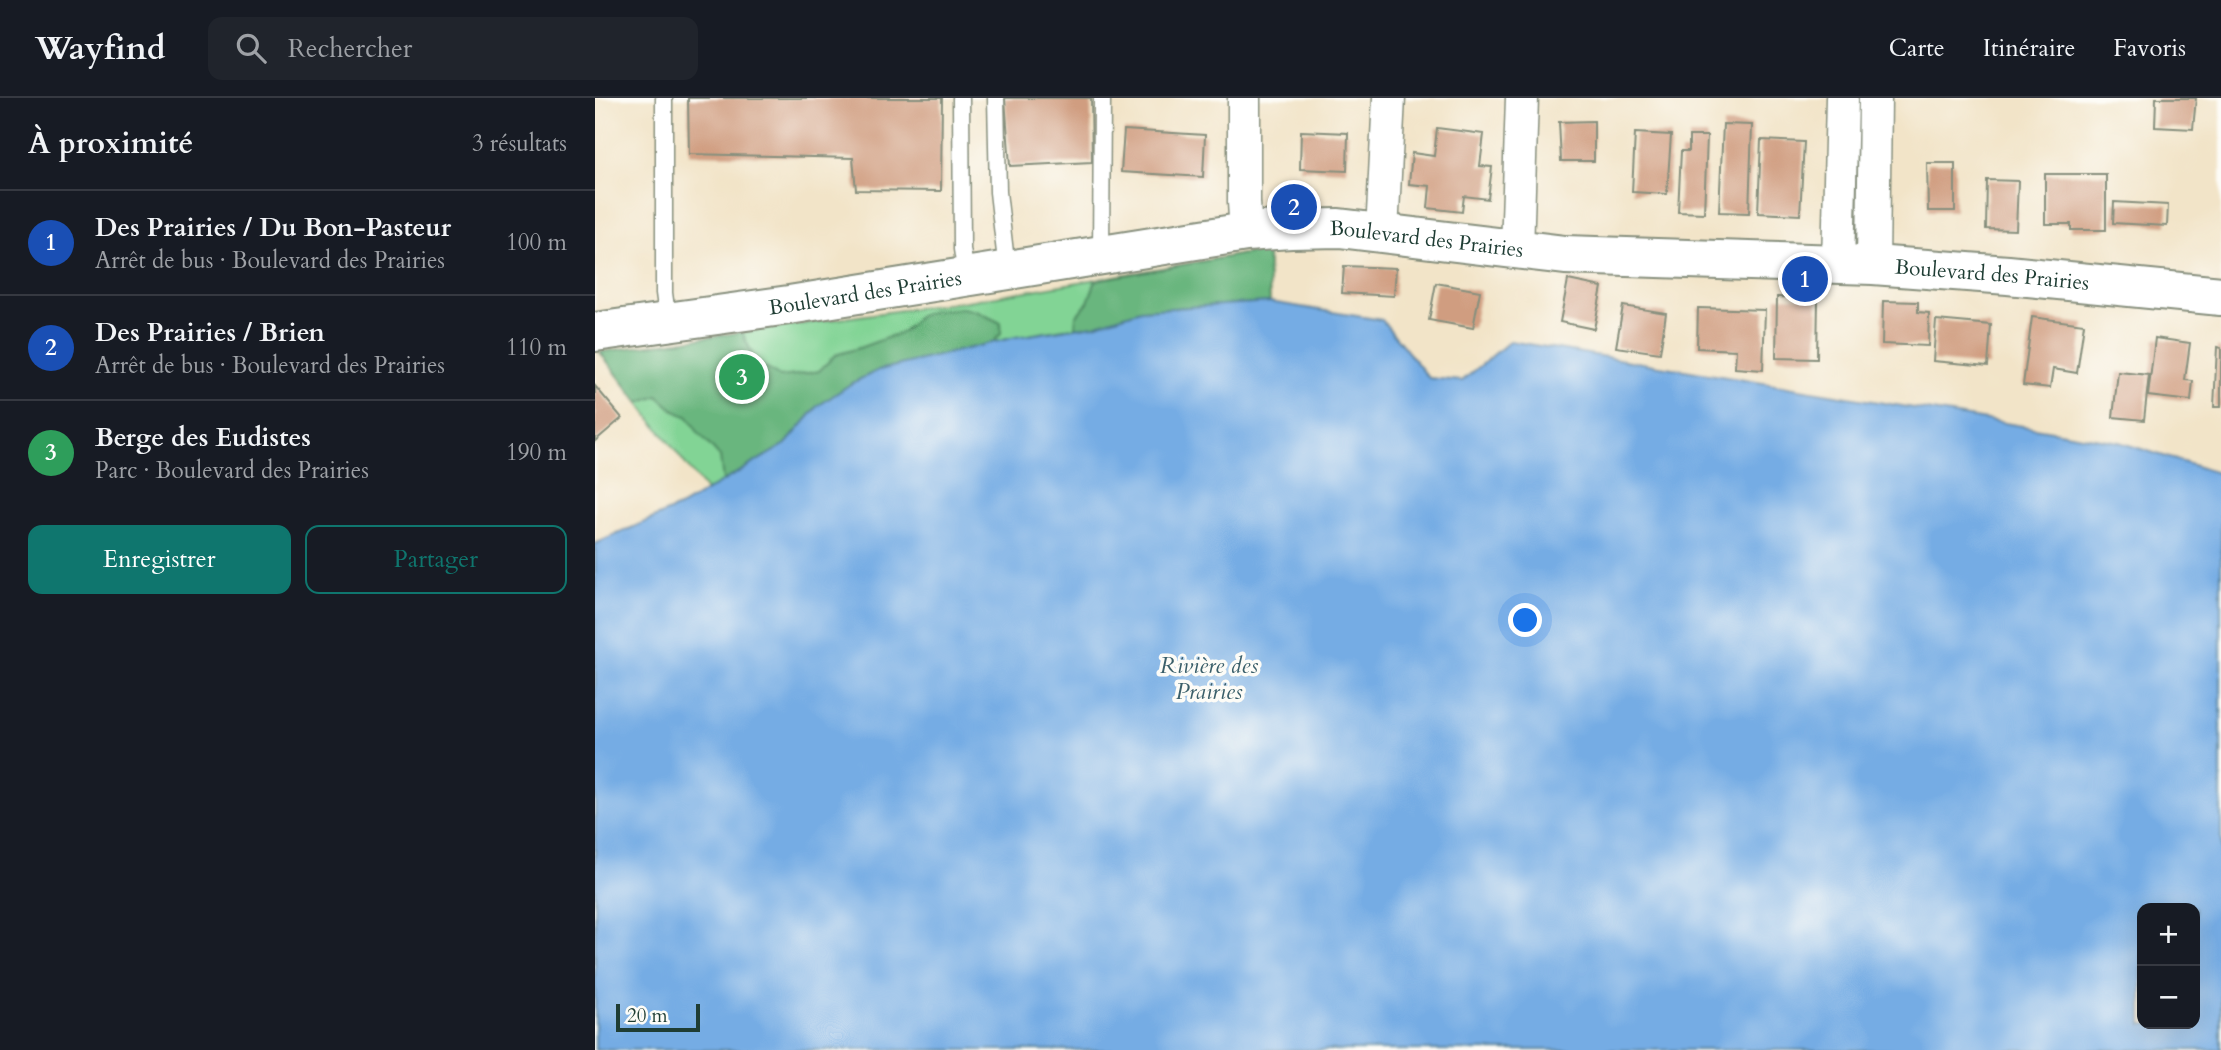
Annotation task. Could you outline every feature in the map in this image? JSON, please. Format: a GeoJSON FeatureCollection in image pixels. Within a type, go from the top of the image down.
{"type":"FeatureCollection","features":[{"type":"Feature","properties":{"kind":"street"},"geometry":{"type":"LineString","coordinates":[[1244,98],[1246,232]]}},
{"type":"Feature","properties":{"kind":"street"},"geometry":{"type":"LineString","coordinates":[[1382,232],[1389,98]]}},
{"type":"Feature","properties":{"kind":"street"},"geometry":{"type":"LineString","coordinates":[[1517,250],[1522,98]]}},
{"type":"Feature","properties":{"kind":"street"},"geometry":{"type":"LineString","coordinates":[[1842,98],[1856,265]]}},
{"type":"Feature","properties":{"kind":"street"},"geometry":{"type":"LineString","coordinates":[[1856,265],[1875,98]]}},
{"type":"Feature","properties":{"kind":"street","name":"Boulevard des Prairies"},"geometry":{"type":"LineString","coordinates":[[595,332],[789,305],[1246,232],[1310,228],[1382,232],[1517,250],[1624,258],[1856,265],[2008,275],[2221,296]]}},
{"type":"Feature","properties":{"kind":"lane"},"geometry":{"type":"LineString","coordinates":[[664,98],[664,293],[668,322]]}},
{"type":"Feature","properties":{"kind":"lane"},"geometry":{"type":"LineString","coordinates":[[961,98],[962,248],[966,276]]}},
{"type":"Feature","properties":{"kind":"lane"},"geometry":{"type":"LineString","coordinates":[[996,98],[998,192],[1007,270]]}},
{"type":"Feature","properties":{"kind":"lane"},"geometry":{"type":"LineString","coordinates":[[1101,255],[1103,98]]}},
{"type":"Feature","properties":{"kind":"green space"},"geometry":{"type":"Polygon","coordinates":[[[1267,250],[1270,302],[1205,305],[1016,337],[879,370],[818,406],[786,444],[706,491],[600,352],[967,301],[1267,250]]]}},
{"type":"Feature","properties":{"kind":"green space"},"geometry":{"type":"Polygon","coordinates":[[[1267,250],[1270,302],[1141,310],[1094,325],[1075,328],[1076,316],[1088,302],[1096,280],[1267,250]]]}},
{"type":"Feature","properties":{"kind":"green space"},"geometry":{"type":"Polygon","coordinates":[[[962,308],[976,311],[1001,323],[1001,334],[992,343],[879,370],[852,383],[818,406],[786,444],[723,481],[720,457],[688,417],[675,411],[658,396],[639,403],[600,352],[742,332],[753,356],[780,377],[819,371],[835,355],[903,332],[919,316],[933,311],[962,308]]]}},
{"type":"Feature","properties":{"kind":"water","name":"Rivière des Prairies"},"geometry":{"type":"Polygon","coordinates":[[[1270,302],[1382,320],[1429,378],[1462,381],[1510,341],[2119,442],[2221,474],[2221,1050],[595,1050],[595,544],[681,506],[786,444],[818,406],[852,383],[879,370],[1016,337],[1094,325],[1141,310],[1270,302]]]}},
{"type":"Feature","properties":{"kind":"building"},"geometry":{"type":"Polygon","coordinates":[[[688,98],[942,98],[941,191],[856,190],[853,158],[689,154],[688,98]]]}},
{"type":"Feature","properties":{"kind":"building"},"geometry":{"type":"Polygon","coordinates":[[[1005,98],[1091,98],[1092,162],[1010,166],[1005,98]]]}},
{"type":"Feature","properties":{"kind":"building"},"geometry":{"type":"Polygon","coordinates":[[[2156,98],[2196,98],[2193,129],[2155,127],[2156,98]]]}},
{"type":"Feature","properties":{"kind":"building"},"geometry":{"type":"Polygon","coordinates":[[[1594,121],[1594,161],[1561,161],[1559,122],[1594,121]]]}},
{"type":"Feature","properties":{"kind":"building"},"geometry":{"type":"Polygon","coordinates":[[[1723,124],[1752,125],[1749,213],[1719,212],[1723,124]]]}},
{"type":"Feature","properties":{"kind":"building"},"geometry":{"type":"Polygon","coordinates":[[[1437,128],[1484,134],[1480,166],[1492,167],[1488,199],[1464,196],[1462,212],[1428,208],[1430,186],[1409,184],[1412,153],[1434,156],[1437,128]]]}},
{"type":"Feature","properties":{"kind":"building"},"geometry":{"type":"Polygon","coordinates":[[[1124,130],[1205,135],[1203,177],[1121,172],[1124,130]]]}},
{"type":"Feature","properties":{"kind":"building"},"geometry":{"type":"Polygon","coordinates":[[[1301,131],[1348,133],[1347,171],[1300,169],[1301,131]]]}},
{"type":"Feature","properties":{"kind":"building"},"geometry":{"type":"Polygon","coordinates":[[[1635,133],[1671,135],[1667,194],[1632,192],[1635,133]]]}},
{"type":"Feature","properties":{"kind":"building"},"geometry":{"type":"Polygon","coordinates":[[[1689,136],[1707,136],[1704,213],[1678,212],[1681,151],[1689,151],[1689,136]]]}},
{"type":"Feature","properties":{"kind":"building"},"geometry":{"type":"Polygon","coordinates":[[[1761,140],[1804,142],[1800,215],[1758,213],[1761,140]]]}},
{"type":"Feature","properties":{"kind":"building"},"geometry":{"type":"Polygon","coordinates":[[[1927,163],[1955,163],[1955,211],[1928,211],[1927,163]]]}},
{"type":"Feature","properties":{"kind":"building"},"geometry":{"type":"Polygon","coordinates":[[[2045,174],[2106,174],[2106,230],[2071,230],[2071,224],[2045,224],[2045,174]]]}},
{"type":"Feature","properties":{"kind":"building"},"geometry":{"type":"Polygon","coordinates":[[[1987,180],[2018,181],[2016,230],[1986,229],[1987,180]]]}},
{"type":"Feature","properties":{"kind":"building"},"geometry":{"type":"Polygon","coordinates":[[[2114,202],[2168,205],[2167,226],[2113,223],[2114,202]]]}},
{"type":"Feature","properties":{"kind":"building"},"geometry":{"type":"Polygon","coordinates":[[[1344,266],[1396,268],[1394,296],[1342,293],[1344,266]]]}},
{"type":"Feature","properties":{"kind":"building"},"geometry":{"type":"Polygon","coordinates":[[[1568,280],[1602,287],[1594,329],[1560,322],[1568,280]]]}},
{"type":"Feature","properties":{"kind":"building"},"geometry":{"type":"Polygon","coordinates":[[[1436,283],[1480,291],[1473,328],[1429,320],[1436,283]]]}},
{"type":"Feature","properties":{"kind":"building"},"geometry":{"type":"Polygon","coordinates":[[[1777,297],[1818,298],[1817,359],[1776,358],[1777,297]]]}},
{"type":"Feature","properties":{"kind":"building"},"geometry":{"type":"Polygon","coordinates":[[[1883,301],[1918,302],[1918,312],[1929,313],[1928,346],[1882,344],[1883,301]]]}},
{"type":"Feature","properties":{"kind":"building"},"geometry":{"type":"Polygon","coordinates":[[[1623,306],[1666,313],[1660,353],[1616,347],[1623,306]]]}},
{"type":"Feature","properties":{"kind":"building"},"geometry":{"type":"Polygon","coordinates":[[[1698,308],[1765,310],[1763,370],[1735,368],[1736,350],[1697,348],[1698,308]]]}},
{"type":"Feature","properties":{"kind":"building"},"geometry":{"type":"Polygon","coordinates":[[[2032,317],[2084,324],[2077,373],[2053,369],[2050,388],[2023,385],[2032,317]]]}},
{"type":"Feature","properties":{"kind":"building"},"geometry":{"type":"Polygon","coordinates":[[[1936,320],[1991,325],[1988,366],[1933,361],[1936,320]]]}},
{"type":"Feature","properties":{"kind":"building"},"geometry":{"type":"Polygon","coordinates":[[[2155,338],[2190,343],[2185,380],[2193,381],[2191,401],[2148,396],[2155,338]]]}},
{"type":"Feature","properties":{"kind":"building"},"geometry":{"type":"Polygon","coordinates":[[[2217,347],[2221,348],[2221,407],[2214,407],[2217,347]]]}},
{"type":"Feature","properties":{"kind":"building"},"geometry":{"type":"Polygon","coordinates":[[[2118,372],[2149,375],[2144,420],[2113,417],[2118,372]]]}},
{"type":"Feature","properties":{"kind":"building"},"geometry":{"type":"Polygon","coordinates":[[[595,386],[622,418],[595,441],[595,386]]]}},
{"type":"Feature","properties":{"kind":"place","name":"Des Prairies / Brien"},"geometry":{"type":"Point","coordinates":[1294,207]}},
{"type":"Feature","properties":{"kind":"place","name":"Des Prairies / Du Bon-Pasteur"},"geometry":{"type":"Point","coordinates":[1805,279]}},
{"type":"Feature","properties":{"kind":"place","name":"Berge des Eudistes"},"geometry":{"type":"Point","coordinates":[742,377]}}]}
